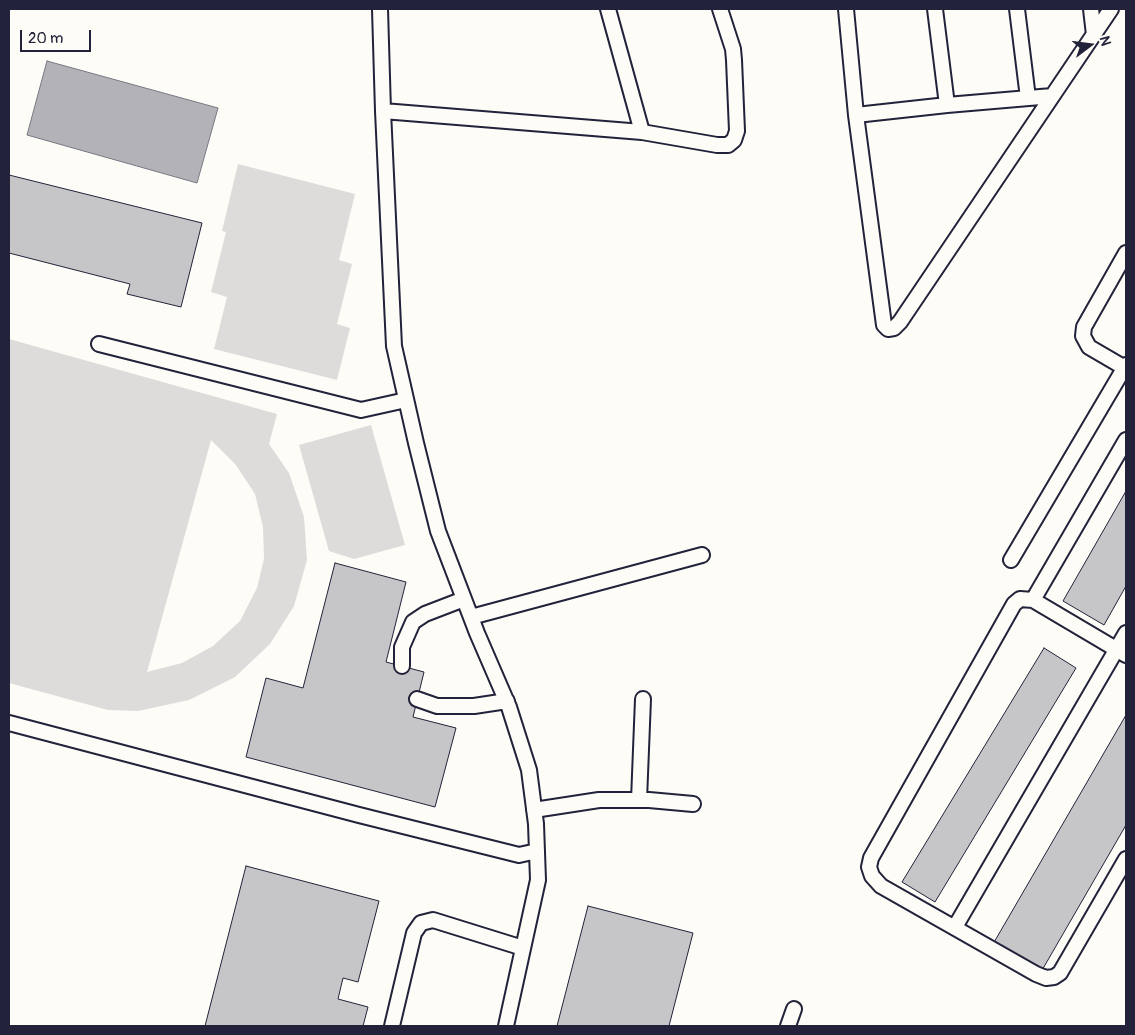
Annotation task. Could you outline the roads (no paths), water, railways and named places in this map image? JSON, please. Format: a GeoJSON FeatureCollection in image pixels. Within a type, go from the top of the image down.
{"type":"FeatureCollection","features":[{"type":"Feature","properties":{"kind":"lane"},"geometry":{"type":"LineString","coordinates":[[380,9],[382,111],[394,346],[438,531],[506,701],[529,770],[534,810],[538,880],[506,1026]]}},
{"type":"Feature","properties":{"kind":"lane"},"geometry":{"type":"LineString","coordinates":[[608,9],[642,132]]}},
{"type":"Feature","properties":{"kind":"lane"},"geometry":{"type":"LineString","coordinates":[[382,111],[642,132],[717,145],[728,144],[734,140],[737,131],[733,49],[720,9]]}},
{"type":"Feature","properties":{"kind":"lane"},"geometry":{"type":"LineString","coordinates":[[846,9],[856,115],[884,325],[888,329],[894,328],[900,322],[1111,9]]}},
{"type":"Feature","properties":{"kind":"lane"},"geometry":{"type":"LineString","coordinates":[[935,9],[947,105]]}},
{"type":"Feature","properties":{"kind":"lane"},"geometry":{"type":"LineString","coordinates":[[1016,9],[1028,98]]}},
{"type":"Feature","properties":{"kind":"lane"},"geometry":{"type":"LineString","coordinates":[[1091,9],[1094,35]]}},
{"type":"Feature","properties":{"kind":"lane"},"geometry":{"type":"LineString","coordinates":[[856,115],[1052,96]]}},
{"type":"Feature","properties":{"kind":"lane"},"geometry":{"type":"LineString","coordinates":[[1011,560],[1125,367],[1089,346],[1083,336],[1084,327],[1126,253]]}},
{"type":"Feature","properties":{"kind":"lane"},"geometry":{"type":"LineString","coordinates":[[99,344],[361,410],[406,400]]}},
{"type":"Feature","properties":{"kind":"lane"},"geometry":{"type":"LineString","coordinates":[[1033,600],[1126,440]]}},
{"type":"Feature","properties":{"kind":"lane"},"geometry":{"type":"LineString","coordinates":[[471,617],[702,555]]}},
{"type":"Feature","properties":{"kind":"lane"},"geometry":{"type":"LineString","coordinates":[[402,666],[402,647],[412,622],[424,614],[464,599]]}},
{"type":"Feature","properties":{"kind":"lane"},"geometry":{"type":"LineString","coordinates":[[1121,652],[1033,600],[1020,599],[1014,604],[871,858],[869,867],[872,876],[881,886],[1046,978],[1054,977],[1060,973],[1126,859]]}},
{"type":"Feature","properties":{"kind":"lane"},"geometry":{"type":"LineString","coordinates":[[955,928],[1121,652],[1126,633]]}},
{"type":"Feature","properties":{"kind":"lane"},"geometry":{"type":"LineString","coordinates":[[638,800],[643,699]]}},
{"type":"Feature","properties":{"kind":"lane"},"geometry":{"type":"LineString","coordinates":[[417,700],[438,706],[474,706],[506,701]]}},
{"type":"Feature","properties":{"kind":"lane"},"geometry":{"type":"LineString","coordinates":[[9,723],[359,815],[520,855],[537,851]]}},
{"type":"Feature","properties":{"kind":"lane"},"geometry":{"type":"LineString","coordinates":[[534,810],[599,800],[638,800],[693,804]]}},
{"type":"Feature","properties":{"kind":"lane"},"geometry":{"type":"LineString","coordinates":[[392,1026],[414,933],[421,923],[433,920],[523,948]]}},
{"type":"Feature","properties":{"kind":"lane"},"geometry":{"type":"LineString","coordinates":[[788,1026],[794,1009]]}}]}
